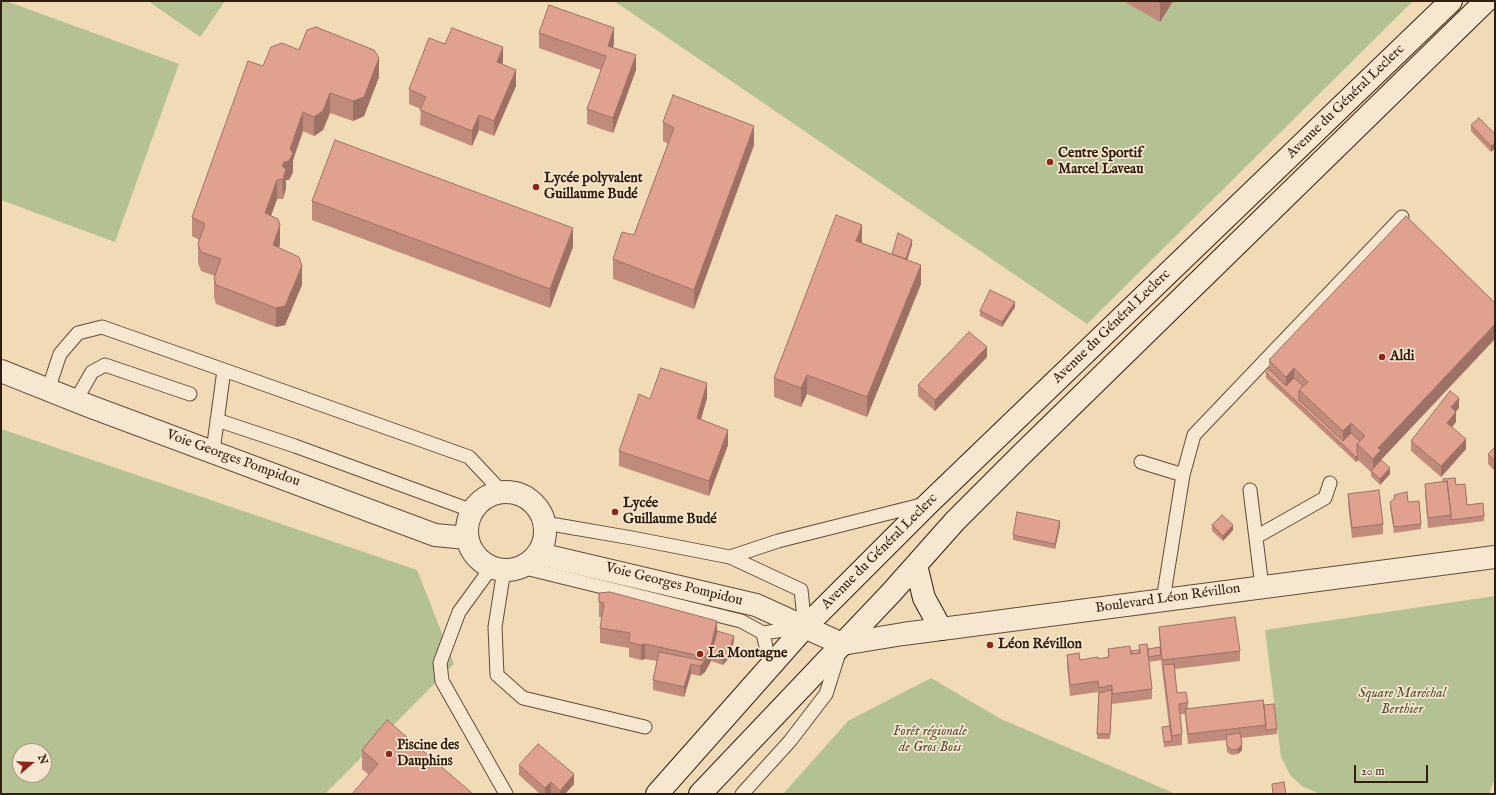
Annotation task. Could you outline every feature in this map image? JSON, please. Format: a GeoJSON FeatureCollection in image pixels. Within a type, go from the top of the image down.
{"type":"FeatureCollection","features":[{"type":"Feature","properties":{"kind":"main road","name":"Avenue du Général Leclerc"},"geometry":{"type":"LineString","coordinates":[[657,794],[805,627],[928,504],[1451,1]]}},
{"type":"Feature","properties":{"kind":"main road","name":"Avenue du Général Leclerc"},"geometry":{"type":"LineString","coordinates":[[842,644],[955,521],[1021,455],[1486,1]]}},
{"type":"Feature","properties":{"kind":"main road","name":"Voie Georges Pompidou"},"geometry":{"type":"LineString","coordinates":[[1,371],[48,390],[435,534],[467,538]]}},
{"type":"Feature","properties":{"kind":"main road"},"geometry":{"type":"LineString","coordinates":[[501,492],[514,492],[526,496],[536,504],[545,523],[546,538],[539,554],[527,565],[506,568],[480,561],[472,551],[467,538],[468,522],[474,508],[486,497],[501,492]]}},
{"type":"Feature","properties":{"kind":"main road","name":"Voie Georges Pompidou"},"geometry":{"type":"LineString","coordinates":[[539,554],[756,606],[805,627]]}},
{"type":"Feature","properties":{"kind":"main road","name":"Boulevard Léon Révillon"},"geometry":{"type":"LineString","coordinates":[[842,644],[903,634],[1495,557]]}},
{"type":"Feature","properties":{"kind":"main road"},"geometry":{"type":"LineString","coordinates":[[916,565],[924,598],[941,629]]}},
{"type":"Feature","properties":{"kind":"main road"},"geometry":{"type":"LineString","coordinates":[[700,794],[842,644],[805,627]]}},
{"type":"Feature","properties":{"kind":"lane"},"geometry":{"type":"LineString","coordinates":[[1163,600],[1183,475],[1194,435],[1402,218]]}},
{"type":"Feature","properties":{"kind":"lane"},"geometry":{"type":"LineString","coordinates":[[48,390],[60,354],[73,338],[78,333],[102,327],[468,456],[501,492]]}},
{"type":"Feature","properties":{"kind":"lane"},"geometry":{"type":"LineString","coordinates":[[76,400],[92,372],[105,365],[190,394]]}},
{"type":"Feature","properties":{"kind":"lane"},"geometry":{"type":"LineString","coordinates":[[213,451],[224,370]]}},
{"type":"Feature","properties":{"kind":"lane"},"geometry":{"type":"LineString","coordinates":[[217,420],[295,446],[473,511]]}},
{"type":"Feature","properties":{"kind":"lane"},"geometry":{"type":"LineString","coordinates":[[1141,462],[1183,475]]}},
{"type":"Feature","properties":{"kind":"lane"},"geometry":{"type":"LineString","coordinates":[[1256,537],[1325,498],[1330,483]]}},
{"type":"Feature","properties":{"kind":"lane"},"geometry":{"type":"LineString","coordinates":[[1250,490],[1262,587]]}},
{"type":"Feature","properties":{"kind":"lane"},"geometry":{"type":"LineString","coordinates":[[730,557],[778,541],[928,504]]}},
{"type":"Feature","properties":{"kind":"lane"},"geometry":{"type":"LineString","coordinates":[[506,568],[741,621],[763,633],[805,627],[801,590],[730,557],[545,523]]}},
{"type":"Feature","properties":{"kind":"lane"},"geometry":{"type":"LineString","coordinates":[[506,568],[495,627],[496,675],[523,698],[645,727]]}},
{"type":"Feature","properties":{"kind":"lane"},"geometry":{"type":"LineString","coordinates":[[506,568],[459,612],[440,663],[442,681],[506,794]]}},
{"type":"Feature","properties":{"kind":"lane"},"geometry":{"type":"LineString","coordinates":[[763,633],[770,666]]}},
{"type":"Feature","properties":{"kind":"lane","name":"Avenue du Général Leclerc"},"geometry":{"type":"LineString","coordinates":[[742,794],[790,741],[826,694],[842,644]]}},
{"type":"Feature","properties":{"kind":"green space"},"geometry":{"type":"Polygon","coordinates":[[[1,1],[6,1],[179,64],[115,242],[1,200],[1,1]]]}},
{"type":"Feature","properties":{"kind":"green space"},"geometry":{"type":"Polygon","coordinates":[[[148,1],[225,1],[200,37],[148,1]]]}},
{"type":"Feature","properties":{"kind":"green space","name":"Centre Sportif Marcel Laveau"},"geometry":{"type":"Polygon","coordinates":[[[614,1],[1413,1],[1087,324],[614,1]]]}},
{"type":"Feature","properties":{"kind":"green space"},"geometry":{"type":"Polygon","coordinates":[[[1,429],[417,570],[454,664],[325,794],[1,794],[1,429]]]}},
{"type":"Feature","properties":{"kind":"green space","name":"Square Maréchal Berthier"},"geometry":{"type":"Polygon","coordinates":[[[1495,596],[1495,778],[1489,794],[1320,794],[1302,786],[1290,775],[1281,757],[1265,630],[1495,596]]]}},
{"type":"Feature","properties":{"kind":"green space","name":"Forêt régionale de Gros Bois"},"geometry":{"type":"Polygon","coordinates":[[[931,678],[1001,719],[1176,794],[783,794],[848,721],[931,678]]]}},
{"type":"Feature","properties":{"kind":"building"},"geometry":{"type":"Polygon","coordinates":[[[549,5],[614,28],[608,46],[636,55],[613,118],[587,109],[606,56],[539,33],[549,5]]]}},
{"type":"Feature","properties":{"kind":"building"},"geometry":{"type":"Polygon","coordinates":[[[316,27],[374,50],[379,58],[364,97],[353,101],[330,93],[323,111],[314,117],[303,112],[290,149],[293,153],[289,161],[284,162],[282,166],[286,169],[283,179],[277,180],[265,213],[278,219],[280,225],[273,245],[299,257],[302,266],[285,306],[276,308],[216,285],[214,278],[221,259],[201,252],[198,244],[205,224],[192,217],[248,61],[263,66],[271,47],[282,43],[299,50],[307,30],[316,27]]]}},
{"type":"Feature","properties":{"kind":"building"},"geometry":{"type":"Polygon","coordinates":[[[452,28],[503,47],[497,62],[516,70],[494,121],[479,115],[472,131],[420,110],[426,97],[409,89],[429,38],[445,44],[452,28]]]}},
{"type":"Feature","properties":{"kind":"building"},"geometry":{"type":"Polygon","coordinates":[[[673,95],[754,126],[694,290],[613,259],[622,232],[634,235],[674,128],[663,122],[673,95]]]}},
{"type":"Feature","properties":{"kind":"building"},"geometry":{"type":"Polygon","coordinates":[[[1479,118],[1495,134],[1495,143],[1491,146],[1471,125],[1479,118]]]}},
{"type":"Feature","properties":{"kind":"building"},"geometry":{"type":"Polygon","coordinates":[[[335,140],[573,228],[550,289],[312,201],[335,140]]]}},
{"type":"Feature","properties":{"kind":"building"},"geometry":{"type":"Polygon","coordinates":[[[836,215],[862,225],[856,241],[921,265],[867,397],[807,375],[801,388],[774,378],[836,215]]]}},
{"type":"Feature","properties":{"kind":"building","name":"Aldi"},"geometry":{"type":"Polygon","coordinates":[[[1406,216],[1495,303],[1495,324],[1378,448],[1381,450],[1373,459],[1357,444],[1365,436],[1351,423],[1343,431],[1299,390],[1308,382],[1294,368],[1286,377],[1269,360],[1406,216]]]}},
{"type":"Feature","properties":{"kind":"building"},"geometry":{"type":"Polygon","coordinates":[[[898,233],[912,240],[906,259],[892,254],[898,233]]]}},
{"type":"Feature","properties":{"kind":"building"},"geometry":{"type":"Polygon","coordinates":[[[990,290],[1015,302],[1002,322],[980,311],[990,290]]]}},
{"type":"Feature","properties":{"kind":"building"},"geometry":{"type":"Polygon","coordinates":[[[969,332],[987,347],[935,400],[918,385],[969,332]]]}},
{"type":"Feature","properties":{"kind":"building"},"geometry":{"type":"Polygon","coordinates":[[[661,368],[707,383],[697,418],[728,430],[709,481],[619,451],[639,394],[650,399],[661,368]]]}},
{"type":"Feature","properties":{"kind":"building"},"geometry":{"type":"Polygon","coordinates":[[[1269,369],[1286,386],[1294,378],[1303,386],[1299,390],[1299,400],[1343,441],[1351,433],[1360,441],[1357,444],[1358,455],[1356,457],[1266,373],[1269,369]]]}},
{"type":"Feature","properties":{"kind":"building"},"geometry":{"type":"Polygon","coordinates":[[[1450,391],[1459,398],[1451,407],[1456,412],[1447,423],[1466,439],[1441,466],[1411,441],[1450,391]]]}},
{"type":"Feature","properties":{"kind":"building"},"geometry":{"type":"Polygon","coordinates":[[[1495,447],[1495,461],[1488,454],[1495,447]]]}},
{"type":"Feature","properties":{"kind":"building"},"geometry":{"type":"Polygon","coordinates":[[[1381,460],[1390,468],[1380,479],[1371,471],[1381,460]]]}},
{"type":"Feature","properties":{"kind":"building"},"geometry":{"type":"Polygon","coordinates":[[[1455,478],[1456,485],[1465,484],[1467,505],[1483,503],[1484,516],[1451,520],[1447,481],[1443,482],[1443,479],[1455,478]]]}},
{"type":"Feature","properties":{"kind":"building"},"geometry":{"type":"Polygon","coordinates":[[[1447,481],[1451,515],[1428,518],[1425,484],[1447,481]]]}},
{"type":"Feature","properties":{"kind":"building"},"geometry":{"type":"Polygon","coordinates":[[[1379,490],[1383,524],[1352,528],[1348,494],[1379,490]]]}},
{"type":"Feature","properties":{"kind":"building"},"geometry":{"type":"Polygon","coordinates":[[[1407,492],[1408,502],[1419,501],[1421,524],[1394,527],[1390,502],[1395,498],[1394,495],[1407,492]]]}},
{"type":"Feature","properties":{"kind":"building"},"geometry":{"type":"Polygon","coordinates":[[[1017,512],[1060,521],[1055,544],[1013,535],[1017,512]]]}},
{"type":"Feature","properties":{"kind":"building"},"geometry":{"type":"Polygon","coordinates":[[[1222,515],[1233,525],[1223,536],[1212,525],[1222,515]]]}},
{"type":"Feature","properties":{"kind":"building"},"geometry":{"type":"Polygon","coordinates":[[[610,592],[717,621],[711,646],[705,657],[629,642],[630,633],[600,628],[604,603],[599,602],[599,593],[610,592]]]}},
{"type":"Feature","properties":{"kind":"building"},"geometry":{"type":"Polygon","coordinates":[[[1235,617],[1240,651],[1162,660],[1159,627],[1235,617]]]}},
{"type":"Feature","properties":{"kind":"building"},"geometry":{"type":"Polygon","coordinates":[[[717,631],[734,636],[728,654],[723,660],[711,655],[717,631]]]}},
{"type":"Feature","properties":{"kind":"building"},"geometry":{"type":"Polygon","coordinates":[[[1147,644],[1152,689],[1112,694],[1112,685],[1099,688],[1098,681],[1070,685],[1067,655],[1079,653],[1080,660],[1098,657],[1098,659],[1109,657],[1108,649],[1130,646],[1131,654],[1140,653],[1139,645],[1147,644]]]}},
{"type":"Feature","properties":{"kind":"building"},"geometry":{"type":"Polygon","coordinates":[[[1160,647],[1161,655],[1148,657],[1148,649],[1160,647]]]}},
{"type":"Feature","properties":{"kind":"building"},"geometry":{"type":"Polygon","coordinates":[[[1139,650],[1140,653],[1131,654],[1131,651],[1139,650]]]}},
{"type":"Feature","properties":{"kind":"building"},"geometry":{"type":"Polygon","coordinates":[[[659,652],[705,661],[700,666],[691,664],[684,687],[653,680],[659,652]]]}},
{"type":"Feature","properties":{"kind":"building"},"geometry":{"type":"Polygon","coordinates":[[[1174,664],[1177,693],[1186,692],[1188,703],[1179,704],[1182,734],[1172,736],[1163,665],[1174,664]]]}},
{"type":"Feature","properties":{"kind":"building"},"geometry":{"type":"Polygon","coordinates":[[[1112,690],[1110,734],[1097,734],[1099,693],[1112,690]]]}},
{"type":"Feature","properties":{"kind":"building"},"geometry":{"type":"Polygon","coordinates":[[[1263,700],[1266,725],[1188,734],[1185,709],[1263,700]]]}},
{"type":"Feature","properties":{"kind":"building"},"geometry":{"type":"Polygon","coordinates":[[[1274,704],[1277,729],[1266,730],[1264,705],[1274,704]]]}},
{"type":"Feature","properties":{"kind":"building"},"geometry":{"type":"Polygon","coordinates":[[[387,720],[473,794],[352,794],[378,764],[362,750],[387,720]]]}},
{"type":"Feature","properties":{"kind":"building"},"geometry":{"type":"Polygon","coordinates":[[[1170,726],[1172,741],[1164,742],[1162,727],[1170,726]]]}},
{"type":"Feature","properties":{"kind":"building"},"geometry":{"type":"Polygon","coordinates":[[[1240,733],[1242,744],[1238,749],[1232,750],[1227,746],[1226,735],[1240,733]]]}},
{"type":"Feature","properties":{"kind":"building"},"geometry":{"type":"Polygon","coordinates":[[[538,744],[574,774],[560,791],[551,782],[545,788],[519,765],[538,744]]]}},
{"type":"Feature","properties":{"kind":"building"},"geometry":{"type":"Polygon","coordinates":[[[1284,782],[1286,794],[1273,794],[1272,784],[1284,782]]]}},
{"type":"Feature","properties":{"kind":"place","name":"Centre Sportif Marcel Laveau"},"geometry":{"type":"Point","coordinates":[1050,162]}},
{"type":"Feature","properties":{"kind":"place","name":"Lycée polyvalent Guillaume Budé"},"geometry":{"type":"Point","coordinates":[536,187]}},
{"type":"Feature","properties":{"kind":"place","name":"Aldi"},"geometry":{"type":"Point","coordinates":[1382,357]}},
{"type":"Feature","properties":{"kind":"place","name":"Lycée Guillaume Budé"},"geometry":{"type":"Point","coordinates":[615,512]}},
{"type":"Feature","properties":{"kind":"place","name":"Léon Révillon"},"geometry":{"type":"Point","coordinates":[990,645]}},
{"type":"Feature","properties":{"kind":"place","name":"La Montagne"},"geometry":{"type":"Point","coordinates":[700,654]}},
{"type":"Feature","properties":{"kind":"place","name":"Piscine des Dauphins"},"geometry":{"type":"Point","coordinates":[389,754]}}]}
